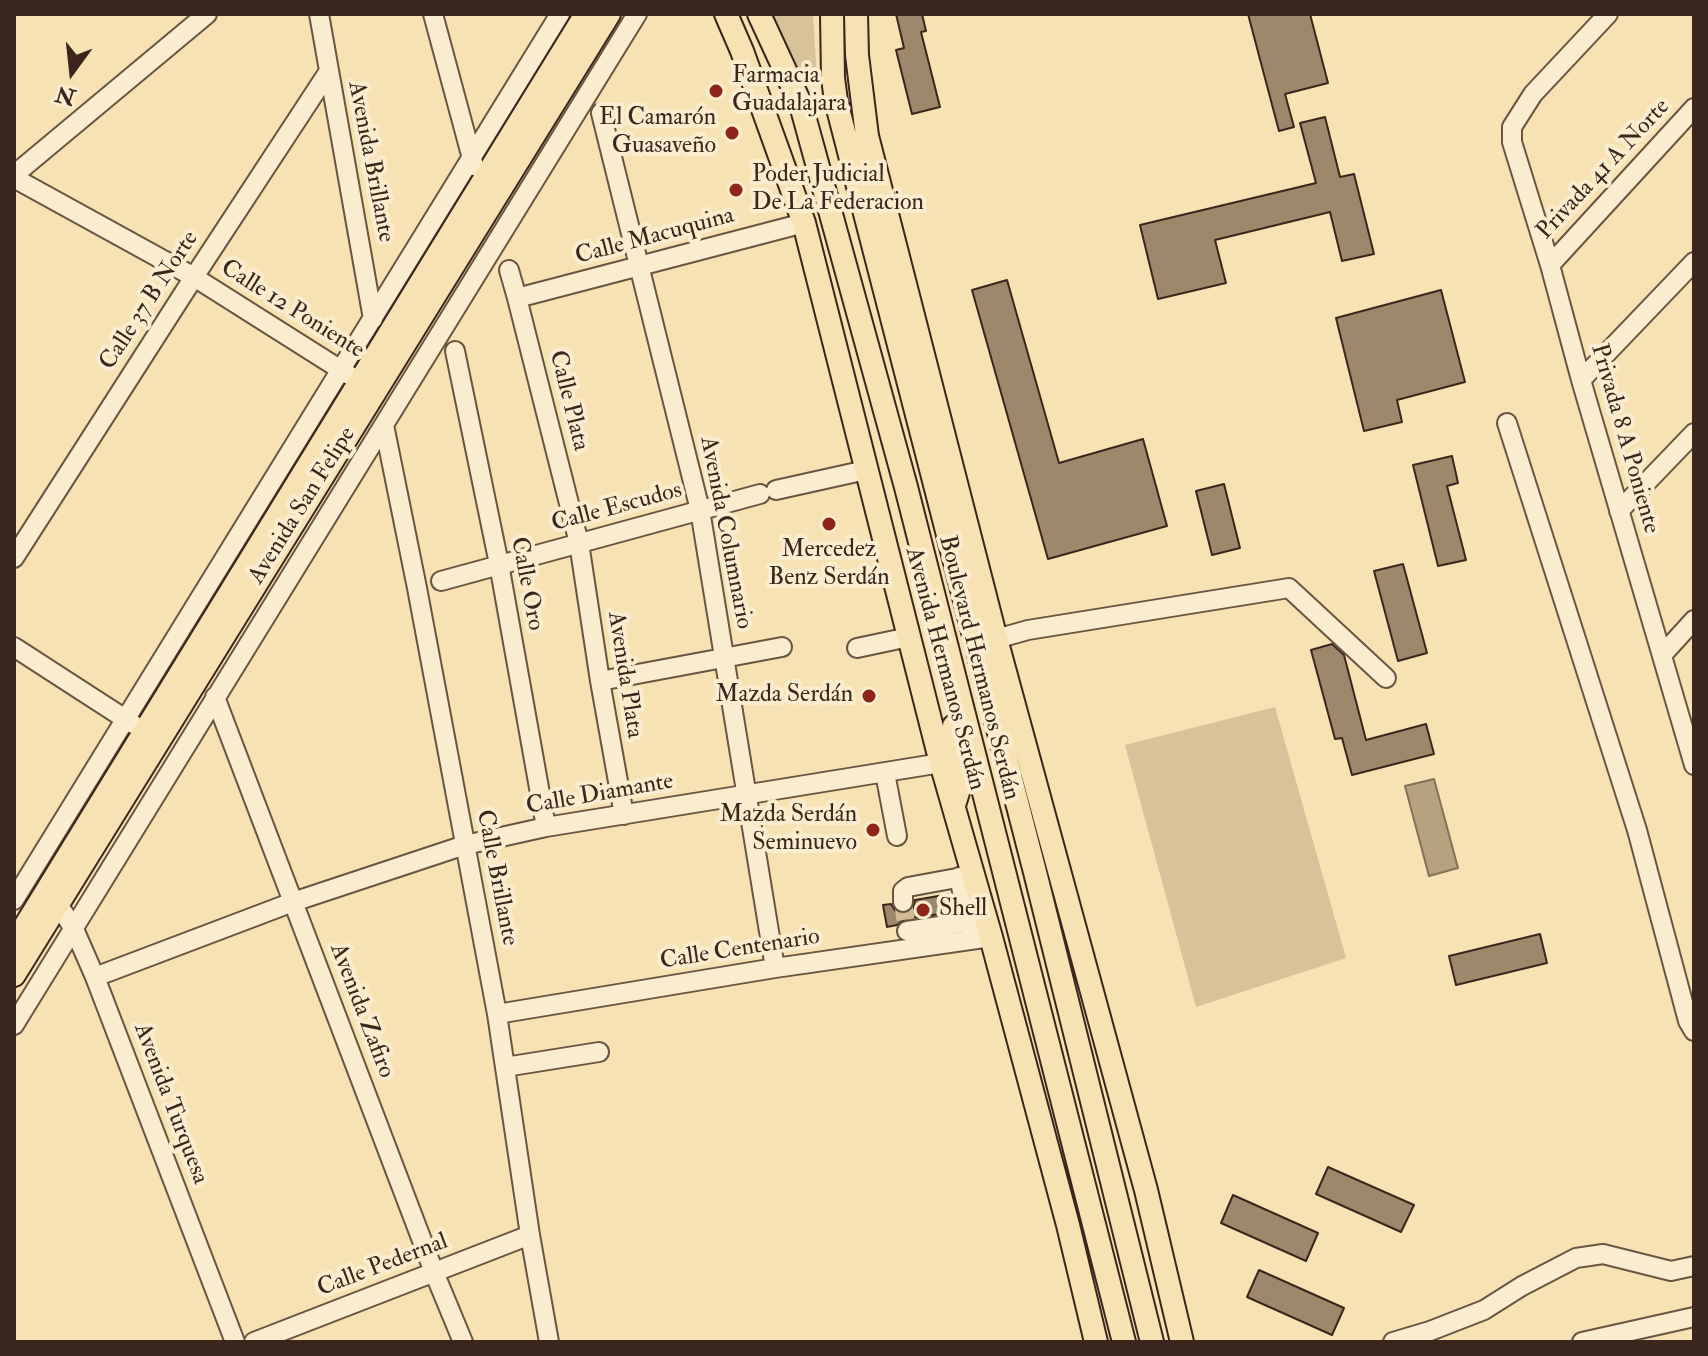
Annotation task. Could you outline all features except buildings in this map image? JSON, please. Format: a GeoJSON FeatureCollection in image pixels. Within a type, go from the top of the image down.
{"type":"FeatureCollection","features":[{"type":"Feature","properties":{"kind":"main road","name":"Avenida San Felipe"},"geometry":{"type":"LineString","coordinates":[[14,975],[143,730],[586,14]]}},
{"type":"Feature","properties":{"kind":"main road","name":"Avenida San Felipe"},"geometry":{"type":"LineString","coordinates":[[359,381],[486,213],[609,14]]}},
{"type":"Feature","properties":{"kind":"main road","name":"Avenida Hermanos Serdán"},"geometry":{"type":"LineString","coordinates":[[726,14],[804,223],[954,808],[979,929],[1016,1034],[1096,1342]]}},
{"type":"Feature","properties":{"kind":"main road","name":"Boulevard Hermanos Serdán"},"geometry":{"type":"LineString","coordinates":[[759,14],[801,105],[928,573],[1124,1342]]}},
{"type":"Feature","properties":{"kind":"main road","name":"Boulevard Hermanos Serdán"},"geometry":{"type":"LineString","coordinates":[[832,14],[836,101],[1035,872],[1152,1342]]}},
{"type":"Feature","properties":{"kind":"main road"},"geometry":{"type":"LineString","coordinates":[[856,14],[857,55],[867,136],[996,639],[1146,1190],[1180,1342]]}},
{"type":"Feature","properties":{"kind":"main road"},"geometry":{"type":"LineString","coordinates":[[906,627],[928,573]]}},
{"type":"Feature","properties":{"kind":"main road"},"geometry":{"type":"LineString","coordinates":[[954,808],[961,772],[954,722],[960,702]]}},
{"type":"Feature","properties":{"kind":"main road","name":"Avenida San Felipe"},"geometry":{"type":"LineString","coordinates":[[14,944],[53,896]]}},
{"type":"Feature","properties":{"kind":"main road"},"geometry":{"type":"LineString","coordinates":[[1016,920],[1010,930],[1009,943],[1024,1013],[1023,1023],[1016,1034]]}},
{"type":"Feature","properties":{"kind":"main road"},"geometry":{"type":"LineString","coordinates":[[1068,1225],[1104,1264]]}},
{"type":"Feature","properties":{"kind":"main road"},"geometry":{"type":"LineString","coordinates":[[1137,1281],[1180,1342]]}},
{"type":"Feature","properties":{"kind":"street"},"geometry":{"type":"LineString","coordinates":[[14,176],[207,14]]}},
{"type":"Feature","properties":{"kind":"street","name":"Avenida Brillante"},"geometry":{"type":"LineString","coordinates":[[319,14],[373,319]]}},
{"type":"Feature","properties":{"kind":"street"},"geometry":{"type":"LineString","coordinates":[[433,14],[486,213]]}},
{"type":"Feature","properties":{"kind":"street","name":"Avenida San Felipe"},"geometry":{"type":"LineString","coordinates":[[14,900],[143,730],[359,381],[373,319],[560,14]]}},
{"type":"Feature","properties":{"kind":"street","name":"Avenida San Felipe"},"geometry":{"type":"LineString","coordinates":[[14,1025],[637,14]]}},
{"type":"Feature","properties":{"kind":"street","name":"Privada 8 A Poniente"},"geometry":{"type":"LineString","coordinates":[[1608,14],[1533,94],[1512,127],[1512,142],[1694,765]]}},
{"type":"Feature","properties":{"kind":"street","name":"Calle 37 B Norte"},"geometry":{"type":"LineString","coordinates":[[14,558],[329,71]]}},
{"type":"Feature","properties":{"kind":"street","name":"Privada 41 A Norte"},"geometry":{"type":"LineString","coordinates":[[1550,265],[1694,108]]}},
{"type":"Feature","properties":{"kind":"street","name":"Avenida Columnario"},"geometry":{"type":"LineString","coordinates":[[601,113],[700,510],[775,968]]}},
{"type":"Feature","properties":{"kind":"street","name":"Calle 12 Poniente"},"geometry":{"type":"LineString","coordinates":[[14,176],[194,277],[359,381]]}},
{"type":"Feature","properties":{"kind":"street","name":"Calle Macuquina"},"geometry":{"type":"LineString","coordinates":[[517,298],[804,223]]}},
{"type":"Feature","properties":{"kind":"street"},"geometry":{"type":"LineString","coordinates":[[1581,380],[1694,262]]}},
{"type":"Feature","properties":{"kind":"street","name":"Calle Plata"},"geometry":{"type":"LineString","coordinates":[[509,270],[579,543]]}},
{"type":"Feature","properties":{"kind":"street","name":"Calle Oro"},"geometry":{"type":"LineString","coordinates":[[455,351],[499,564],[546,827]]}},
{"type":"Feature","properties":{"kind":"street"},"geometry":{"type":"LineString","coordinates":[[1507,423],[1637,830],[1688,1021],[1694,1031]]}},
{"type":"Feature","properties":{"kind":"street","name":"Calle Brillante"},"geometry":{"type":"LineString","coordinates":[[384,425],[497,1014],[549,1342]]}},
{"type":"Feature","properties":{"kind":"street"},"geometry":{"type":"LineString","coordinates":[[1619,511],[1694,433]]}},
{"type":"Feature","properties":{"kind":"street","name":"Calle Escudos"},"geometry":{"type":"LineString","coordinates":[[441,581],[768,492],[866,470]]}},
{"type":"Feature","properties":{"kind":"street","name":"Avenida Plata"},"geometry":{"type":"LineString","coordinates":[[579,543],[624,815]]}},
{"type":"Feature","properties":{"kind":"street"},"geometry":{"type":"LineString","coordinates":[[996,639],[1028,630],[1289,588],[1386,678]]}},
{"type":"Feature","properties":{"kind":"street"},"geometry":{"type":"LineString","coordinates":[[1663,654],[1694,620]]}},
{"type":"Feature","properties":{"kind":"street"},"geometry":{"type":"LineString","coordinates":[[857,648],[906,627]]}},
{"type":"Feature","properties":{"kind":"street"},"geometry":{"type":"LineString","coordinates":[[14,647],[143,730]]}},
{"type":"Feature","properties":{"kind":"street"},"geometry":{"type":"LineString","coordinates":[[600,681],[782,647]]}},
{"type":"Feature","properties":{"kind":"street","name":"Avenida Zafiro"},"geometry":{"type":"LineString","coordinates":[[215,697],[463,1342]]}},
{"type":"Feature","properties":{"kind":"street","name":"Calle Diamante"},"geometry":{"type":"LineString","coordinates":[[95,977],[293,902],[465,845],[546,827],[941,763]]}},
{"type":"Feature","properties":{"kind":"street"},"geometry":{"type":"LineString","coordinates":[[885,773],[897,836]]}},
{"type":"Feature","properties":{"kind":"street"},"geometry":{"type":"LineString","coordinates":[[903,902],[905,888],[966,876]]}},
{"type":"Feature","properties":{"kind":"street","name":"Avenida Turquesa"},"geometry":{"type":"LineString","coordinates":[[53,896],[74,929],[95,977],[235,1342]]}},
{"type":"Feature","properties":{"kind":"street","name":"Calle Centenario"},"geometry":{"type":"LineString","coordinates":[[497,1014],[775,968],[907,935],[979,929]]}},
{"type":"Feature","properties":{"kind":"street"},"geometry":{"type":"LineString","coordinates":[[505,1067],[599,1052]]}},
{"type":"Feature","properties":{"kind":"street","name":"Calle Pedernal"},"geometry":{"type":"LineString","coordinates":[[254,1342],[530,1235]]}},
{"type":"Feature","properties":{"kind":"street"},"geometry":{"type":"LineString","coordinates":[[1393,1342],[1484,1310],[1576,1258],[1603,1254],[1671,1271],[1694,1266]]}},
{"type":"Feature","properties":{"kind":"street"},"geometry":{"type":"LineString","coordinates":[[1582,1342],[1694,1317]]}},
{"type":"Feature","properties":{"kind":"shaded area"},"geometry":{"type":"Polygon","coordinates":[[[769,14],[813,14],[817,79],[801,82],[769,14]]]}},
{"type":"Feature","properties":{"kind":"shaded area"},"geometry":{"type":"Polygon","coordinates":[[[1275,707],[1346,958],[1196,1007],[1125,745],[1275,707]]]}},
{"type":"Feature","properties":{"kind":"shaded area"},"geometry":{"type":"Polygon","coordinates":[[[1434,779],[1458,868],[1429,876],[1405,786],[1434,779]]]}},
{"type":"Feature","properties":{"kind":"tunnel"},"geometry":{"type":"LineString","coordinates":[[903,902],[906,924]]}},
{"type":"Feature","properties":{"kind":"place","name":"Farmacia Guadalajara"},"geometry":{"type":"Point","coordinates":[716,91]}},
{"type":"Feature","properties":{"kind":"place","name":"El Camarón Guasaveño"},"geometry":{"type":"Point","coordinates":[732,133]}},
{"type":"Feature","properties":{"kind":"place","name":"Poder Judicial De La Federacion"},"geometry":{"type":"Point","coordinates":[736,190]}},
{"type":"Feature","properties":{"kind":"place","name":"Mercedez Benz Serdán"},"geometry":{"type":"Point","coordinates":[829,524]}},
{"type":"Feature","properties":{"kind":"place","name":"Mazda Serdán"},"geometry":{"type":"Point","coordinates":[869,696]}},
{"type":"Feature","properties":{"kind":"place","name":"Mazda Serdán Seminuevo"},"geometry":{"type":"Point","coordinates":[873,830]}},
{"type":"Feature","properties":{"kind":"place","name":"Shell"},"geometry":{"type":"Point","coordinates":[923,910]}}]}
